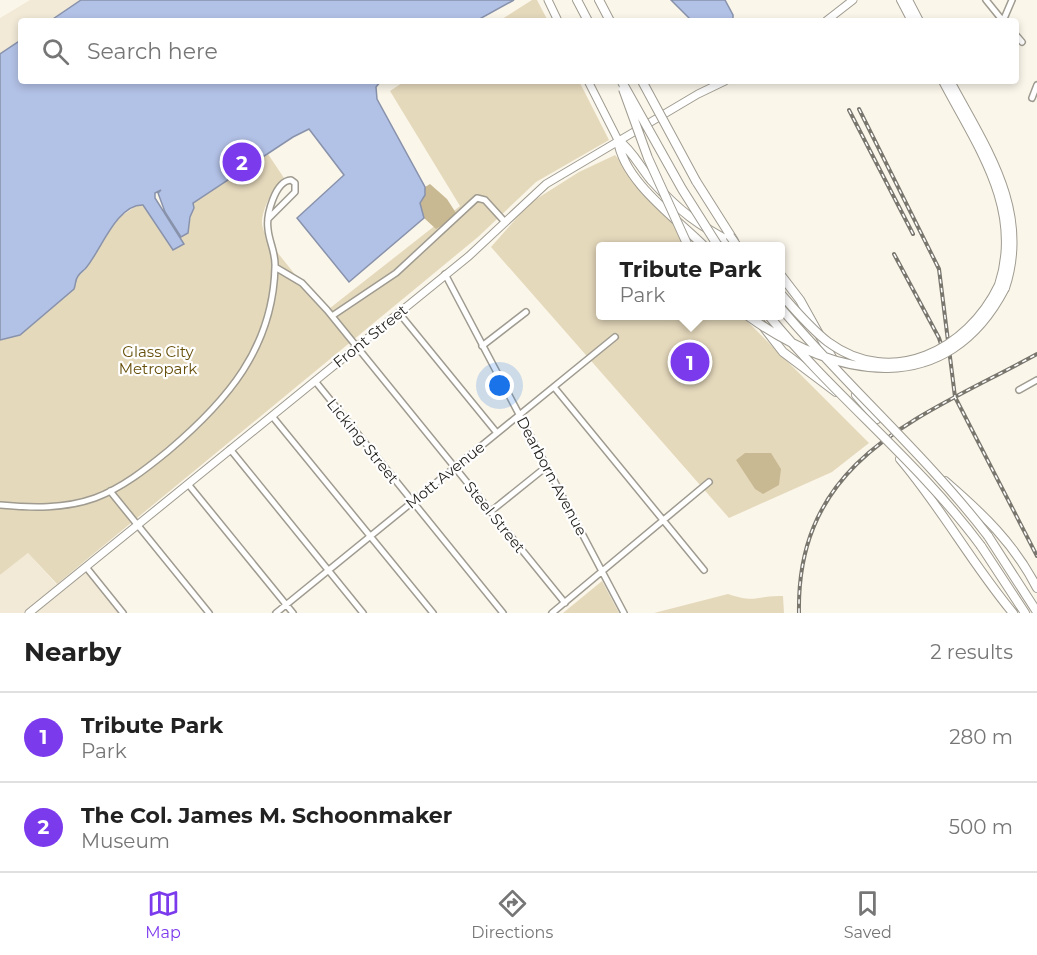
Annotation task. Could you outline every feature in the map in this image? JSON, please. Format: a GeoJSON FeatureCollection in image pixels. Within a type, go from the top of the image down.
{"type":"FeatureCollection","features":[{"type":"Feature","properties":{"kind":"highway"},"geometry":{"type":"LineString","coordinates":[[577,0],[586,18]]}},
{"type":"Feature","properties":{"kind":"highway"},"geometry":{"type":"LineString","coordinates":[[599,0],[608,18]]}},
{"type":"Feature","properties":{"kind":"highway"},"geometry":{"type":"LineString","coordinates":[[901,0],[910,18]]}},
{"type":"Feature","properties":{"kind":"highway"},"geometry":{"type":"LineString","coordinates":[[908,0],[917,18]]}},
{"type":"Feature","properties":{"kind":"highway"},"geometry":{"type":"LineString","coordinates":[[622,84],[648,158],[686,242]]}},
{"type":"Feature","properties":{"kind":"highway"},"geometry":{"type":"LineString","coordinates":[[622,84],[687,199],[715,242]]}},
{"type":"Feature","properties":{"kind":"highway"},"geometry":{"type":"LineString","coordinates":[[644,84],[696,181],[735,242]]}},
{"type":"Feature","properties":{"kind":"highway"},"geometry":{"type":"LineString","coordinates":[[785,299],[809,326],[829,343],[865,360],[886,362],[910,360],[933,353],[956,341],[981,317],[1002,286],[1007,240],[1001,197],[944,84]]}},
{"type":"Feature","properties":{"kind":"highway"},"geometry":{"type":"LineString","coordinates":[[755,320],[769,331],[828,359],[880,367],[916,365],[938,358],[976,332],[987,319],[1002,286],[1013,243],[1009,202],[1000,176],[952,84]]}},
{"type":"Feature","properties":{"kind":"highway"},"geometry":{"type":"LineString","coordinates":[[618,140],[620,152],[643,185],[700,242]]}},
{"type":"Feature","properties":{"kind":"highway"},"geometry":{"type":"LineString","coordinates":[[618,140],[628,147],[651,179],[688,218],[731,242]]}},
{"type":"Feature","properties":{"kind":"highway"},"geometry":{"type":"LineString","coordinates":[[785,281],[805,307],[845,382],[877,419],[996,526],[1021,559],[1037,588]]}},
{"type":"Feature","properties":{"kind":"highway"},"geometry":{"type":"LineString","coordinates":[[785,313],[832,366],[956,495],[988,536],[1037,612]]}},
{"type":"Feature","properties":{"kind":"highway"},"geometry":{"type":"LineString","coordinates":[[759,320],[783,352],[838,395],[900,459],[921,484],[967,554],[1013,613]]}},
{"type":"Feature","properties":{"kind":"highway"},"geometry":{"type":"LineString","coordinates":[[773,320],[812,365],[951,506],[981,546],[1025,613]]}},
{"type":"Feature","properties":{"kind":"main road"},"geometry":{"type":"LineString","coordinates":[[548,0],[557,18]]}},
{"type":"Feature","properties":{"kind":"main road"},"geometry":{"type":"LineString","coordinates":[[830,18],[853,0]]}},
{"type":"Feature","properties":{"kind":"main road"},"geometry":{"type":"LineString","coordinates":[[590,84],[618,140]]}},
{"type":"Feature","properties":{"kind":"main road","name":"Front Street"},"geometry":{"type":"LineString","coordinates":[[29,613],[446,274],[546,184],[618,140],[720,84]]}},
{"type":"Feature","properties":{"kind":"street"},"geometry":{"type":"LineString","coordinates":[[986,0],[1001,18]]}},
{"type":"Feature","properties":{"kind":"street"},"geometry":{"type":"LineString","coordinates":[[1004,18],[1012,0]]}},
{"type":"Feature","properties":{"kind":"street"},"geometry":{"type":"LineString","coordinates":[[1019,38],[1022,42]]}},
{"type":"Feature","properties":{"kind":"street"},"geometry":{"type":"LineString","coordinates":[[1032,98],[1037,85]]}},
{"type":"Feature","properties":{"kind":"street"},"geometry":{"type":"LineString","coordinates":[[0,505],[38,508],[62,506],[110,491],[151,465],[196,428],[221,403],[239,379],[261,337],[269,313],[275,250],[269,234],[268,219],[277,190],[283,183],[291,180],[295,183],[295,192],[268,219]]}},
{"type":"Feature","properties":{"kind":"street"},"geometry":{"type":"LineString","coordinates":[[332,316],[396,273],[477,198],[485,200],[505,222]]}},
{"type":"Feature","properties":{"kind":"street","name":"Steel Street"},"geometry":{"type":"LineString","coordinates":[[275,267],[302,283],[332,316],[565,603]]}},
{"type":"Feature","properties":{"kind":"street","name":"Dearborn Avenue"},"geometry":{"type":"LineString","coordinates":[[446,274],[624,613]]}},
{"type":"Feature","properties":{"kind":"street"},"geometry":{"type":"LineString","coordinates":[[482,346],[526,312]]}},
{"type":"Feature","properties":{"kind":"street"},"geometry":{"type":"LineString","coordinates":[[399,313],[496,434]]}},
{"type":"Feature","properties":{"kind":"street","name":"Mott Avenue"},"geometry":{"type":"LineString","coordinates":[[276,613],[615,337]]}},
{"type":"Feature","properties":{"kind":"street"},"geometry":{"type":"LineString","coordinates":[[1019,390],[1037,380]]}},
{"type":"Feature","properties":{"kind":"street","name":"Licking Street"},"geometry":{"type":"LineString","coordinates":[[315,381],[503,613]]}},
{"type":"Feature","properties":{"kind":"street"},"geometry":{"type":"LineString","coordinates":[[554,387],[704,570]]}},
{"type":"Feature","properties":{"kind":"street"},"geometry":{"type":"LineString","coordinates":[[273,416],[433,613]]}},
{"type":"Feature","properties":{"kind":"street"},"geometry":{"type":"LineString","coordinates":[[230,449],[363,613]]}},
{"type":"Feature","properties":{"kind":"street"},"geometry":{"type":"LineString","coordinates":[[490,512],[546,467]]}},
{"type":"Feature","properties":{"kind":"street"},"geometry":{"type":"LineString","coordinates":[[552,613],[709,482]]}},
{"type":"Feature","properties":{"kind":"street"},"geometry":{"type":"LineString","coordinates":[[188,484],[293,613]]}},
{"type":"Feature","properties":{"kind":"street"},"geometry":{"type":"LineString","coordinates":[[110,491],[209,613]]}},
{"type":"Feature","properties":{"kind":"street"},"geometry":{"type":"LineString","coordinates":[[86,567],[123,613]]}},
{"type":"Feature","properties":{"kind":"shaded area"},"geometry":{"type":"Polygon","coordinates":[[[30,0],[81,0],[54,18],[18,18],[18,42],[0,54],[0,18],[30,0]]]}},
{"type":"Feature","properties":{"kind":"shaded area"},"geometry":{"type":"Polygon","coordinates":[[[430,184],[447,199],[456,213],[451,220],[436,229],[424,218],[420,203],[425,195],[425,187],[430,184]]]}},
{"type":"Feature","properties":{"kind":"shaded area"},"geometry":{"type":"Polygon","coordinates":[[[745,453],[771,453],[781,469],[779,485],[763,494],[755,489],[736,460],[745,453]]]}},
{"type":"Feature","properties":{"kind":"shaded area"},"geometry":{"type":"Polygon","coordinates":[[[28,553],[56,584],[82,564],[120,613],[0,613],[0,575],[28,553]]]}},
{"type":"Feature","properties":{"kind":"green space"},"geometry":{"type":"Polygon","coordinates":[[[532,0],[537,0],[546,18],[504,18],[532,0]]]}},
{"type":"Feature","properties":{"kind":"green space","name":"Glass City Metropark"},"geometry":{"type":"Polygon","coordinates":[[[400,84],[581,84],[609,140],[536,182],[478,237],[57,584],[28,553],[0,575],[0,340],[20,335],[74,289],[77,277],[85,270],[120,217],[139,204],[143,205],[173,250],[183,244],[180,238],[188,233],[193,203],[268,154],[284,178],[266,205],[262,223],[264,230],[269,242],[325,312],[460,206],[390,91],[400,84]]]}},
{"type":"Feature","properties":{"kind":"green space"},"geometry":{"type":"Polygon","coordinates":[[[615,155],[672,222],[684,242],[596,242],[596,320],[746,320],[869,443],[832,472],[729,518],[491,247],[530,203],[579,172],[615,155]]]}},
{"type":"Feature","properties":{"kind":"green space"},"geometry":{"type":"Polygon","coordinates":[[[602,581],[619,613],[563,613],[602,581]]]}},
{"type":"Feature","properties":{"kind":"green space"},"geometry":{"type":"Polygon","coordinates":[[[728,594],[751,599],[783,596],[784,613],[654,613],[728,594]]]}},
{"type":"Feature","properties":{"kind":"water"},"geometry":{"type":"Polygon","coordinates":[[[81,0],[514,0],[481,18],[54,18],[81,0]]]}},
{"type":"Feature","properties":{"kind":"water"},"geometry":{"type":"Polygon","coordinates":[[[671,0],[725,0],[733,15],[733,18],[689,18],[671,0]]]}},
{"type":"Feature","properties":{"kind":"water"},"geometry":{"type":"Polygon","coordinates":[[[18,42],[18,84],[378,84],[376,87],[377,99],[425,187],[425,195],[420,203],[424,218],[349,282],[297,218],[344,175],[309,129],[293,137],[193,203],[194,208],[188,233],[181,237],[165,212],[158,193],[161,190],[155,193],[155,198],[184,244],[173,250],[143,205],[125,212],[109,231],[91,262],[76,279],[74,289],[20,335],[0,340],[0,54],[18,42]]]}},
{"type":"Feature","properties":{"kind":"railway"},"geometry":{"type":"LineString","coordinates":[[859,109],[939,269],[955,397],[1037,556]]}},
{"type":"Feature","properties":{"kind":"railway"},"geometry":{"type":"LineString","coordinates":[[849,110],[913,234]]}},
{"type":"Feature","properties":{"kind":"railway"},"geometry":{"type":"LineString","coordinates":[[894,254],[939,338],[944,353]]}},
{"type":"Feature","properties":{"kind":"railway"},"geometry":{"type":"LineString","coordinates":[[799,613],[804,560],[819,516],[843,479],[874,449],[910,423],[1037,354]]}},
{"type":"Feature","properties":{"kind":"place","name":"The Col. James M. Schoonmaker"},"geometry":{"type":"Point","coordinates":[242,162]}},
{"type":"Feature","properties":{"kind":"place","name":"Tribute Park"},"geometry":{"type":"Point","coordinates":[690,362]}}]}
